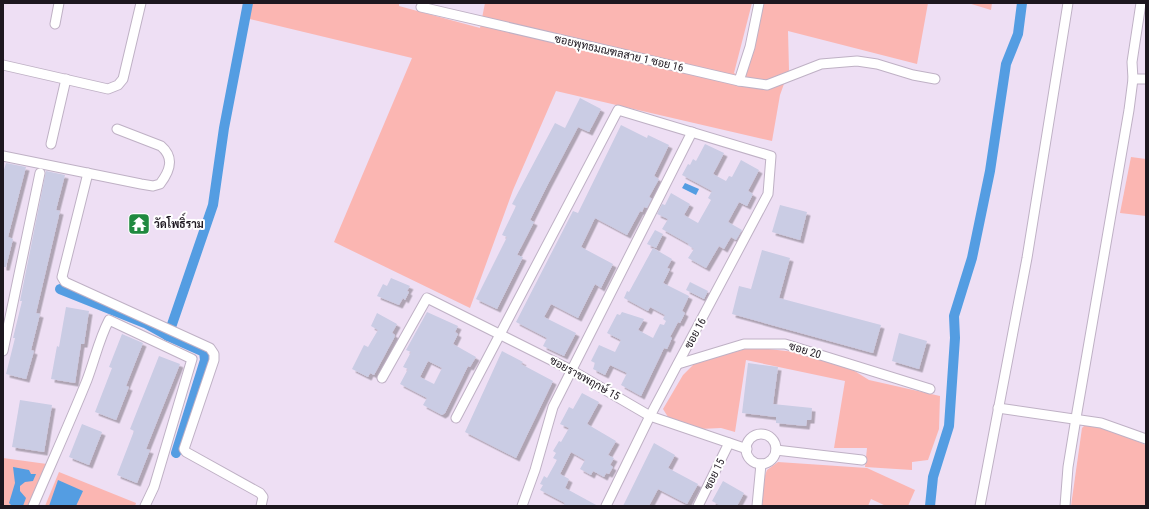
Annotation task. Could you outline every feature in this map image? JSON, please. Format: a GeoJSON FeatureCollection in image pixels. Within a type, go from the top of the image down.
{"type":"FeatureCollection","features":[{"type":"Feature","properties":{"kind":"street"},"geometry":{"type":"LineString","coordinates":[[55,24],[59,3]]}},
{"type":"Feature","properties":{"kind":"street"},"geometry":{"type":"LineString","coordinates":[[3,65],[108,88],[118,85],[123,79],[142,3]]}},
{"type":"Feature","properties":{"kind":"street"},"geometry":{"type":"LineString","coordinates":[[739,81],[750,47],[759,3]]}},
{"type":"Feature","properties":{"kind":"street"},"geometry":{"type":"LineString","coordinates":[[980,506],[1027,258],[1068,3]]}},
{"type":"Feature","properties":{"kind":"street"},"geometry":{"type":"LineString","coordinates":[[1065,506],[1068,467],[1133,79],[1132,62],[1141,3]]}},
{"type":"Feature","properties":{"kind":"street","name":"ซอยพุทธมณฑลสาย 1 ซอย 16"},"geometry":{"type":"LineString","coordinates":[[421,7],[739,81],[767,86],[821,64],[858,61],[877,64],[913,75],[935,79]]}},
{"type":"Feature","properties":{"kind":"street"},"geometry":{"type":"LineString","coordinates":[[51,144],[66,79]]}},
{"type":"Feature","properties":{"kind":"street"},"geometry":{"type":"LineString","coordinates":[[1133,79],[1146,79]]}},
{"type":"Feature","properties":{"kind":"street"},"geometry":{"type":"LineString","coordinates":[[456,418],[502,334],[618,110],[692,132],[553,407],[535,470],[522,506]]}},
{"type":"Feature","properties":{"kind":"street"},"geometry":{"type":"LineString","coordinates":[[3,156],[153,186],[160,184],[167,176],[170,167],[169,157],[166,151],[161,146],[117,129]]}},
{"type":"Feature","properties":{"kind":"street","name":"ซอย 16"},"geometry":{"type":"LineString","coordinates":[[606,506],[650,416],[768,194],[771,156],[692,132]]}},
{"type":"Feature","properties":{"kind":"street"},"geometry":{"type":"LineString","coordinates":[[3,351],[40,173]]}},
{"type":"Feature","properties":{"kind":"street"},"geometry":{"type":"LineString","coordinates":[[88,173],[62,277],[65,282],[210,348],[214,354],[214,360],[184,449],[186,452],[260,493],[263,497],[261,506]]}},
{"type":"Feature","properties":{"kind":"street","name":"ซอยราชพฤกษ์ 15"},"geometry":{"type":"LineString","coordinates":[[382,378],[426,298],[502,334],[571,370],[650,416],[747,449]]}},
{"type":"Feature","properties":{"kind":"street"},"geometry":{"type":"LineString","coordinates":[[32,506],[74,413],[95,359],[100,338],[110,320],[192,360],[154,487],[145,506]]}},
{"type":"Feature","properties":{"kind":"street","name":"ซอย 20"},"geometry":{"type":"LineString","coordinates":[[678,364],[744,344],[785,344],[930,389]]}},
{"type":"Feature","properties":{"kind":"street"},"geometry":{"type":"LineString","coordinates":[[998,408],[1076,418],[1101,424],[1146,439]]}},
{"type":"Feature","properties":{"kind":"street"},"geometry":{"type":"LineString","coordinates":[[762,434],[771,438],[776,446],[775,455],[769,462],[761,464],[752,461],[747,454],[747,449],[750,440],[757,435],[762,434]]}},
{"type":"Feature","properties":{"kind":"street","name":"ซอย 15"},"geometry":{"type":"LineString","coordinates":[[698,506],[729,443]]}},
{"type":"Feature","properties":{"kind":"street"},"geometry":{"type":"LineString","coordinates":[[776,450],[862,460]]}},
{"type":"Feature","properties":{"kind":"street"},"geometry":{"type":"LineString","coordinates":[[757,506],[761,464]]}},
{"type":"Feature","properties":{"kind":"shaded area"},"geometry":{"type":"Polygon","coordinates":[[[243,3],[399,3],[399,6],[480,28],[485,3],[752,3],[734,73],[743,78],[764,3],[928,3],[917,64],[788,31],[789,70],[780,95],[772,141],[556,91],[513,190],[470,308],[334,242],[412,58],[241,17],[243,3]]]}},
{"type":"Feature","properties":{"kind":"shaded area"},"geometry":{"type":"Polygon","coordinates":[[[968,3],[992,3],[991,10],[968,3]]]}},
{"type":"Feature","properties":{"kind":"shaded area"},"geometry":{"type":"Polygon","coordinates":[[[1131,157],[1146,159],[1146,216],[1120,213],[1131,157]]]}},
{"type":"Feature","properties":{"kind":"shaded area"},"geometry":{"type":"Polygon","coordinates":[[[752,347],[795,352],[853,370],[869,380],[940,396],[939,429],[928,460],[912,462],[912,470],[865,467],[867,448],[834,448],[845,381],[746,360],[735,432],[721,428],[700,429],[668,417],[663,409],[683,375],[695,363],[752,347]]]}},
{"type":"Feature","properties":{"kind":"shaded area"},"geometry":{"type":"Polygon","coordinates":[[[1085,425],[1101,428],[1131,438],[1146,445],[1146,506],[1071,506],[1082,428],[1085,425]]]}},
{"type":"Feature","properties":{"kind":"shaded area"},"geometry":{"type":"Polygon","coordinates":[[[3,458],[47,464],[30,506],[3,506],[3,458]]]}},
{"type":"Feature","properties":{"kind":"shaded area"},"geometry":{"type":"Polygon","coordinates":[[[778,462],[867,468],[915,490],[908,506],[886,506],[871,499],[868,506],[761,506],[763,481],[767,470],[778,462]]]}},
{"type":"Feature","properties":{"kind":"shaded area"},"geometry":{"type":"Polygon","coordinates":[[[59,472],[136,503],[135,506],[45,506],[59,472]]]}},
{"type":"Feature","properties":{"kind":"water"},"geometry":{"type":"Polygon","coordinates":[[[685,183],[699,189],[696,195],[682,188],[685,183]]]}},
{"type":"Feature","properties":{"kind":"water"},"geometry":{"type":"Polygon","coordinates":[[[13,467],[29,470],[31,474],[36,474],[33,481],[25,482],[20,486],[20,491],[26,498],[23,506],[12,506],[9,503],[15,483],[13,467]]]}},
{"type":"Feature","properties":{"kind":"water"},"geometry":{"type":"Polygon","coordinates":[[[58,480],[83,491],[76,506],[49,506],[58,480]]]}},
{"type":"Feature","properties":{"kind":"building"},"geometry":{"type":"Polygon","coordinates":[[[580,98],[601,109],[589,132],[578,127],[548,184],[530,220],[534,222],[517,255],[523,257],[497,309],[476,299],[507,237],[502,235],[516,206],[512,204],[555,123],[565,128],[580,98]]]}},
{"type":"Feature","properties":{"kind":"building"},"geometry":{"type":"Polygon","coordinates":[[[621,125],[647,138],[648,135],[669,145],[654,176],[659,179],[649,197],[652,199],[647,208],[644,207],[642,212],[640,211],[627,235],[595,218],[581,247],[613,264],[601,288],[595,284],[578,318],[551,304],[544,317],[576,333],[564,356],[543,346],[547,338],[516,322],[573,211],[578,213],[621,125]]]}},
{"type":"Feature","properties":{"kind":"building"},"geometry":{"type":"Polygon","coordinates":[[[705,144],[724,153],[713,174],[726,181],[729,176],[732,177],[741,160],[759,170],[748,191],[753,194],[747,206],[739,202],[728,222],[742,230],[736,240],[731,237],[724,249],[719,246],[706,268],[688,258],[694,249],[688,245],[689,244],[662,229],[668,219],[657,214],[662,204],[665,205],[671,193],[690,204],[684,215],[698,223],[711,200],[708,198],[712,191],[682,175],[688,164],[690,165],[693,159],[696,161],[705,144]]]}},
{"type":"Feature","properties":{"kind":"building"},"geometry":{"type":"Polygon","coordinates":[[[6,163],[26,167],[8,237],[13,239],[6,267],[3,267],[3,173],[6,163]]]}},
{"type":"Feature","properties":{"kind":"building"},"geometry":{"type":"Polygon","coordinates":[[[46,171],[65,175],[56,210],[60,211],[36,313],[40,314],[31,350],[34,351],[26,379],[6,374],[15,338],[13,338],[22,301],[20,301],[46,171]]]}},
{"type":"Feature","properties":{"kind":"building"},"geometry":{"type":"Polygon","coordinates":[[[780,205],[807,212],[800,240],[772,232],[780,205]]]}},
{"type":"Feature","properties":{"kind":"building"},"geometry":{"type":"Polygon","coordinates":[[[655,230],[663,234],[656,248],[647,244],[655,230]]]}},
{"type":"Feature","properties":{"kind":"building"},"geometry":{"type":"Polygon","coordinates":[[[653,248],[672,259],[667,268],[670,269],[663,283],[689,296],[682,311],[685,313],[670,337],[672,338],[667,349],[664,348],[641,396],[621,385],[627,373],[610,365],[605,375],[593,369],[595,363],[591,361],[599,345],[615,352],[621,340],[607,333],[617,314],[620,315],[622,312],[644,319],[638,330],[653,338],[660,324],[664,325],[666,321],[663,319],[665,315],[650,307],[648,311],[624,298],[627,291],[629,292],[653,248]]]}},
{"type":"Feature","properties":{"kind":"building"},"geometry":{"type":"Polygon","coordinates":[[[762,250],[790,258],[779,298],[881,325],[873,353],[732,314],[739,286],[751,289],[762,250]]]}},
{"type":"Feature","properties":{"kind":"building"},"geometry":{"type":"Polygon","coordinates":[[[391,278],[410,286],[405,300],[403,298],[399,305],[377,296],[383,284],[387,286],[391,278]]]}},
{"type":"Feature","properties":{"kind":"building"},"geometry":{"type":"Polygon","coordinates":[[[690,282],[708,291],[704,299],[686,290],[690,282]]]}},
{"type":"Feature","properties":{"kind":"building"},"geometry":{"type":"Polygon","coordinates":[[[66,307],[89,311],[84,344],[81,344],[75,383],[51,379],[57,346],[59,347],[66,307]]]}},
{"type":"Feature","properties":{"kind":"building"},"geometry":{"type":"Polygon","coordinates":[[[427,312],[458,326],[455,332],[458,334],[453,344],[476,357],[470,367],[468,366],[445,413],[442,415],[423,405],[427,398],[400,384],[408,369],[403,367],[411,352],[406,350],[427,312]],[[428,361],[420,377],[434,384],[442,368],[428,361]]]}},
{"type":"Feature","properties":{"kind":"building"},"geometry":{"type":"Polygon","coordinates":[[[377,313],[397,324],[392,333],[395,335],[394,338],[374,375],[370,373],[368,377],[352,369],[364,345],[368,347],[378,330],[371,326],[377,313]]]}},
{"type":"Feature","properties":{"kind":"building"},"geometry":{"type":"Polygon","coordinates":[[[899,333],[927,341],[919,369],[892,361],[899,333]]]}},
{"type":"Feature","properties":{"kind":"building"},"geometry":{"type":"Polygon","coordinates":[[[122,334],[143,343],[126,386],[129,387],[116,420],[95,412],[112,368],[109,367],[122,334]]]}},
{"type":"Feature","properties":{"kind":"building"},"geometry":{"type":"Polygon","coordinates":[[[502,351],[523,362],[521,364],[553,381],[516,458],[465,432],[502,351]]]}},
{"type":"Feature","properties":{"kind":"building"},"geometry":{"type":"Polygon","coordinates":[[[159,356],[180,364],[146,449],[150,450],[137,483],[117,475],[134,431],[130,429],[159,356]]]}},
{"type":"Feature","properties":{"kind":"building"},"geometry":{"type":"Polygon","coordinates":[[[748,363],[778,367],[773,404],[812,408],[811,420],[807,420],[806,426],[776,423],[776,417],[742,413],[748,363]]]}},
{"type":"Feature","properties":{"kind":"building"},"geometry":{"type":"Polygon","coordinates":[[[582,393],[599,402],[587,424],[616,441],[608,455],[614,458],[610,465],[613,467],[609,474],[606,473],[604,477],[593,471],[591,475],[580,469],[585,460],[571,452],[560,474],[569,479],[565,488],[598,506],[563,506],[565,503],[540,490],[543,485],[540,484],[544,476],[547,478],[557,460],[553,458],[556,453],[553,451],[559,441],[561,442],[569,428],[560,424],[569,407],[573,409],[582,393]]]}},
{"type":"Feature","properties":{"kind":"building"},"geometry":{"type":"Polygon","coordinates":[[[20,400],[52,405],[44,452],[12,447],[20,400]]]}},
{"type":"Feature","properties":{"kind":"building"},"geometry":{"type":"Polygon","coordinates":[[[82,424],[102,432],[89,465],[69,457],[82,424]]]}},
{"type":"Feature","properties":{"kind":"building"},"geometry":{"type":"Polygon","coordinates":[[[654,443],[675,455],[668,468],[698,484],[687,504],[658,489],[649,506],[623,506],[654,443]]]}},
{"type":"Feature","properties":{"kind":"building"},"geometry":{"type":"Polygon","coordinates":[[[723,481],[744,493],[737,506],[721,506],[712,501],[723,481]]]}},
{"type":"Feature","properties":{"kind":"waterway"},"geometry":{"type":"LineString","coordinates":[[176,453],[205,360],[204,352],[168,336],[213,205],[224,128],[248,3]]}},
{"type":"Feature","properties":{"kind":"waterway"},"geometry":{"type":"LineString","coordinates":[[930,506],[933,477],[949,426],[955,338],[954,316],[972,258],[990,171],[1006,64],[1018,34],[1022,3]]}},
{"type":"Feature","properties":{"kind":"waterway"},"geometry":{"type":"LineString","coordinates":[[60,289],[145,323],[168,336]]}},
{"type":"Feature","properties":{"kind":"place","name":"วัดโพธิ์ราม"},"geometry":{"type":"Point","coordinates":[139,224]}}]}
